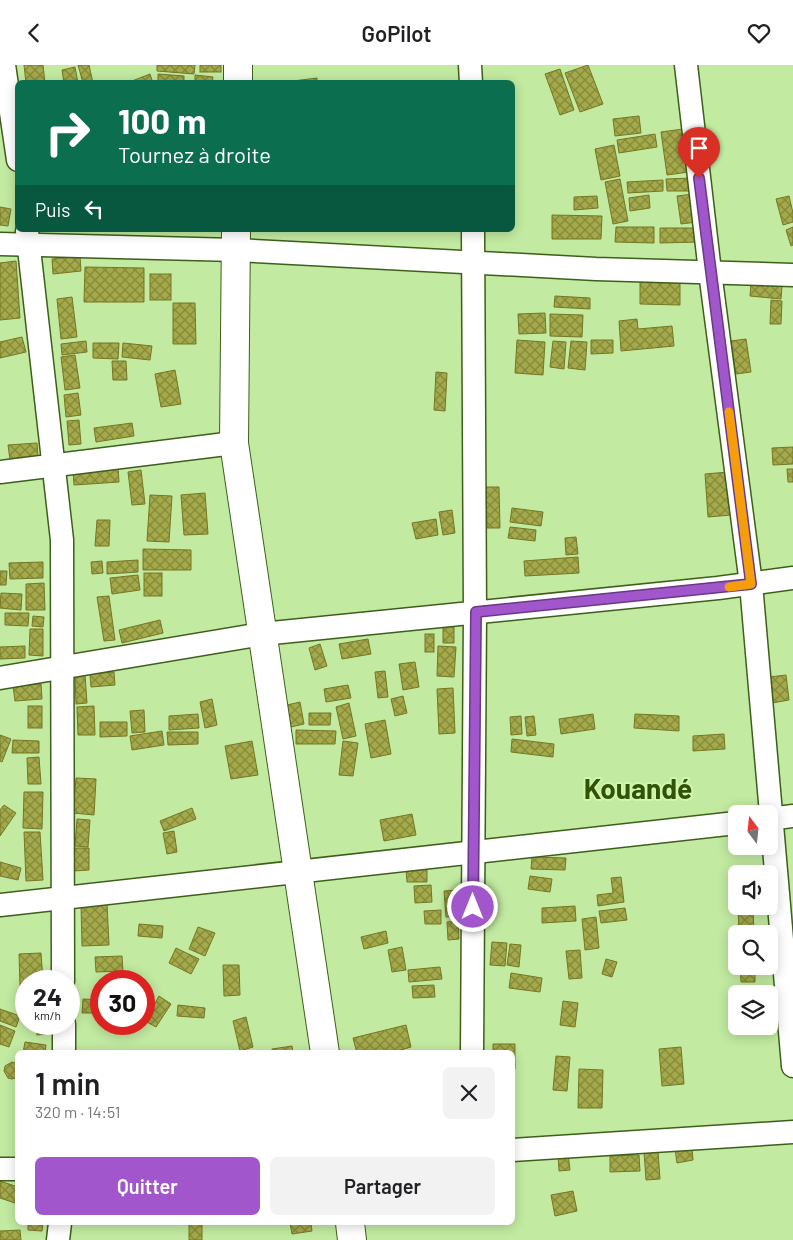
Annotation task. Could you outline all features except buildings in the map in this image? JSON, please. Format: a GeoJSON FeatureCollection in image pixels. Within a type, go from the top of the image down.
{"type":"FeatureCollection","features":[{"type":"Feature","properties":{"kind":"main road"},"geometry":{"type":"LineString","coordinates":[[238,65],[238,80]]}},
{"type":"Feature","properties":{"kind":"main road"},"geometry":{"type":"LineString","coordinates":[[236,240],[234,443],[325,1050]]}},
{"type":"Feature","properties":{"kind":"main road"},"geometry":{"type":"LineString","coordinates":[[350,1225],[352,1240]]}},
{"type":"Feature","properties":{"kind":"street"},"geometry":{"type":"LineString","coordinates":[[4,65],[15,140]]}},
{"type":"Feature","properties":{"kind":"street"},"geometry":{"type":"LineString","coordinates":[[470,65],[471,80]]}},
{"type":"Feature","properties":{"kind":"street"},"geometry":{"type":"LineString","coordinates":[[686,65],[710,272],[751,584],[776,805]]}},
{"type":"Feature","properties":{"kind":"street"},"geometry":{"type":"LineString","coordinates":[[472,1050],[476,612],[473,232]]}},
{"type":"Feature","properties":{"kind":"street"},"geometry":{"type":"LineString","coordinates":[[0,244],[28,237],[236,240],[474,263],[793,275]]}},
{"type":"Feature","properties":{"kind":"street"},"geometry":{"type":"LineString","coordinates":[[28,237],[62,540],[61,667],[64,970]]}},
{"type":"Feature","properties":{"kind":"street"},"geometry":{"type":"LineString","coordinates":[[0,472],[234,443]]}},
{"type":"Feature","properties":{"kind":"street"},"geometry":{"type":"LineString","coordinates":[[0,677],[262,634],[751,584],[793,578]]}},
{"type":"Feature","properties":{"kind":"street"},"geometry":{"type":"LineString","coordinates":[[778,818],[793,1066]]}},
{"type":"Feature","properties":{"kind":"street"},"geometry":{"type":"LineString","coordinates":[[0,905],[728,824]]}},
{"type":"Feature","properties":{"kind":"street"},"geometry":{"type":"LineString","coordinates":[[64,1035],[64,1050]]}},
{"type":"Feature","properties":{"kind":"street"},"geometry":{"type":"LineString","coordinates":[[515,1150],[793,1132]]}},
{"type":"Feature","properties":{"kind":"street"},"geometry":{"type":"LineString","coordinates":[[0,1169],[15,1169]]}},
{"type":"Feature","properties":{"kind":"street"},"geometry":{"type":"LineString","coordinates":[[58,1240],[60,1225]]}},
{"type":"Feature","properties":{"kind":"slow traffic"},"geometry":{"type":"LineString","coordinates":[[729,412],[751,584],[729,587]]}},
{"type":"Feature","properties":{"kind":"district","name":"Kouandé"},"geometry":{"type":"Point","coordinates":[638,788]}},
{"type":"Feature","properties":{"kind":"route"},"geometry":{"type":"LineString","coordinates":[[473,907],[476,612],[751,584],[699,178]]}}]}
